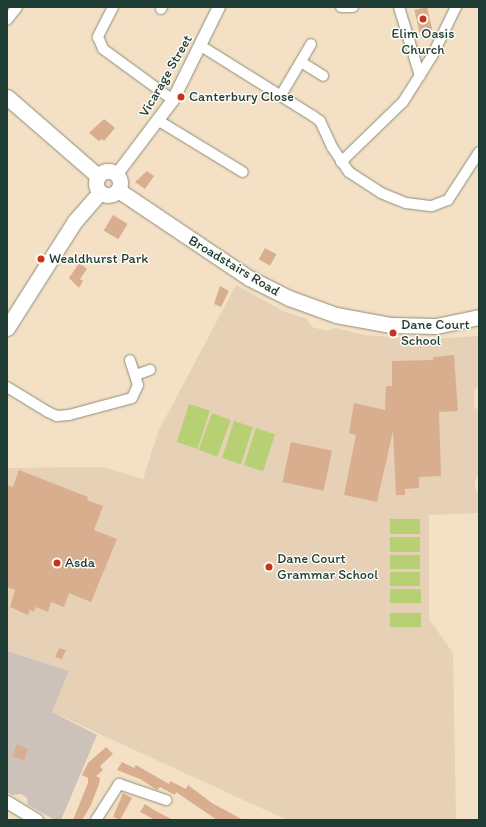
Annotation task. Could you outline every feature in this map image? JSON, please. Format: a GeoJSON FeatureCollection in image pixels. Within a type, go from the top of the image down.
{"type":"FeatureCollection","features":[{"type":"Feature","properties":{"kind":"main road"},"geometry":{"type":"LineString","coordinates":[[7,97],[98,176]]}},
{"type":"Feature","properties":{"kind":"main road"},"geometry":{"type":"LineString","coordinates":[[107,170],[117,174],[120,180],[118,190],[111,194],[100,192],[96,182],[98,176],[107,170]]}},
{"type":"Feature","properties":{"kind":"main road","name":"Broadstairs Road"},"geometry":{"type":"LineString","coordinates":[[118,190],[249,278],[288,298],[336,314],[391,325],[436,326],[479,317]]}},
{"type":"Feature","properties":{"kind":"main road"},"geometry":{"type":"LineString","coordinates":[[7,328],[75,221],[100,192]]}},
{"type":"Feature","properties":{"kind":"street"},"geometry":{"type":"LineString","coordinates":[[7,20],[17,7]]}},
{"type":"Feature","properties":{"kind":"street"},"geometry":{"type":"LineString","coordinates":[[113,7],[98,37],[103,50],[173,100]]}},
{"type":"Feature","properties":{"kind":"street","name":"Vicarage Street"},"geometry":{"type":"LineString","coordinates":[[117,174],[159,121],[173,100],[219,7]]}},
{"type":"Feature","properties":{"kind":"street"},"geometry":{"type":"LineString","coordinates":[[341,7],[353,7]]}},
{"type":"Feature","properties":{"kind":"street"},"geometry":{"type":"LineString","coordinates":[[399,7],[420,76]]}},
{"type":"Feature","properties":{"kind":"street"},"geometry":{"type":"LineString","coordinates":[[341,162],[403,102],[420,76],[456,7]]}},
{"type":"Feature","properties":{"kind":"street"},"geometry":{"type":"LineString","coordinates":[[281,96],[311,44]]}},
{"type":"Feature","properties":{"kind":"street"},"geometry":{"type":"LineString","coordinates":[[201,46],[320,121],[341,162],[360,181],[406,203],[432,206],[448,200],[479,152]]}},
{"type":"Feature","properties":{"kind":"street"},"geometry":{"type":"LineString","coordinates":[[300,62],[323,76]]}},
{"type":"Feature","properties":{"kind":"street"},"geometry":{"type":"LineString","coordinates":[[159,121],[231,171],[242,172]]}},
{"type":"Feature","properties":{"kind":"street"},"geometry":{"type":"LineString","coordinates":[[7,387],[48,412],[57,416],[69,415],[127,401],[137,392],[136,375],[130,360]]}},
{"type":"Feature","properties":{"kind":"street"},"geometry":{"type":"LineString","coordinates":[[136,375],[150,370]]}},
{"type":"Feature","properties":{"kind":"street"},"geometry":{"type":"LineString","coordinates":[[96,820],[121,780],[166,800]]}},
{"type":"Feature","properties":{"kind":"street"},"geometry":{"type":"LineString","coordinates":[[7,802],[37,820]]}},
{"type":"Feature","properties":{"kind":"shaded area","name":"Dane Court Grammar School"},"geometry":{"type":"Polygon","coordinates":[[[236,285],[283,311],[307,319],[312,327],[327,331],[336,328],[365,335],[412,339],[416,344],[426,344],[431,339],[478,336],[479,384],[474,391],[474,406],[479,412],[479,473],[475,480],[475,489],[479,494],[479,513],[429,515],[429,619],[453,653],[456,820],[287,820],[52,712],[69,671],[7,651],[7,468],[103,467],[143,479],[158,432],[236,285]]]}},
{"type":"Feature","properties":{"kind":"shaded area"},"geometry":{"type":"Polygon","coordinates":[[[7,651],[69,671],[52,712],[97,735],[61,820],[55,820],[28,805],[27,798],[21,794],[12,795],[7,792],[7,651]]]}},
{"type":"Feature","properties":{"kind":"green space"},"geometry":{"type":"Polygon","coordinates":[[[189,404],[210,411],[198,449],[177,442],[189,404]]]}},
{"type":"Feature","properties":{"kind":"green space"},"geometry":{"type":"Polygon","coordinates":[[[212,413],[231,420],[217,456],[199,450],[212,413]]]}},
{"type":"Feature","properties":{"kind":"green space"},"geometry":{"type":"Polygon","coordinates":[[[234,421],[253,427],[241,464],[222,458],[234,421]]]}},
{"type":"Feature","properties":{"kind":"green space"},"geometry":{"type":"Polygon","coordinates":[[[256,428],[275,434],[263,471],[244,465],[256,428]]]}},
{"type":"Feature","properties":{"kind":"green space"},"geometry":{"type":"Polygon","coordinates":[[[390,519],[420,519],[420,534],[390,534],[390,519]]]}},
{"type":"Feature","properties":{"kind":"green space"},"geometry":{"type":"Polygon","coordinates":[[[390,537],[420,537],[420,552],[390,552],[390,537]]]}},
{"type":"Feature","properties":{"kind":"green space"},"geometry":{"type":"Polygon","coordinates":[[[390,555],[420,555],[420,569],[390,569],[390,555]]]}},
{"type":"Feature","properties":{"kind":"green space"},"geometry":{"type":"Polygon","coordinates":[[[390,572],[420,572],[420,586],[390,586],[390,572]]]}},
{"type":"Feature","properties":{"kind":"green space"},"geometry":{"type":"Polygon","coordinates":[[[390,589],[421,589],[421,603],[390,603],[390,589]]]}},
{"type":"Feature","properties":{"kind":"green space"},"geometry":{"type":"Polygon","coordinates":[[[390,613],[421,613],[421,627],[390,627],[390,613]]]}},
{"type":"Feature","properties":{"kind":"building","name":"Elim Oasis Church"},"geometry":{"type":"Polygon","coordinates":[[[427,7],[432,29],[420,32],[414,10],[427,7]]]}},
{"type":"Feature","properties":{"kind":"building"},"geometry":{"type":"Polygon","coordinates":[[[104,119],[115,128],[104,141],[102,139],[99,141],[89,133],[104,119]]]}},
{"type":"Feature","properties":{"kind":"building"},"geometry":{"type":"Polygon","coordinates":[[[147,171],[154,176],[145,189],[135,182],[147,171]]]}},
{"type":"Feature","properties":{"kind":"building"},"geometry":{"type":"Polygon","coordinates":[[[113,215],[128,224],[118,239],[104,230],[113,215]]]}},
{"type":"Feature","properties":{"kind":"building"},"geometry":{"type":"Polygon","coordinates":[[[265,248],[276,254],[270,266],[259,259],[265,248]]]}},
{"type":"Feature","properties":{"kind":"building"},"geometry":{"type":"Polygon","coordinates":[[[79,263],[87,269],[80,279],[83,281],[79,288],[69,278],[79,263]]]}},
{"type":"Feature","properties":{"kind":"building"},"geometry":{"type":"Polygon","coordinates":[[[220,286],[229,291],[221,307],[214,304],[220,286]]]}},
{"type":"Feature","properties":{"kind":"building"},"geometry":{"type":"Polygon","coordinates":[[[454,355],[458,411],[439,412],[441,476],[419,477],[419,488],[405,489],[405,495],[396,495],[393,431],[377,502],[344,495],[356,435],[349,433],[354,403],[385,410],[386,386],[392,386],[392,361],[433,360],[433,357],[454,355]]]}},
{"type":"Feature","properties":{"kind":"building"},"geometry":{"type":"Polygon","coordinates":[[[291,442],[332,451],[324,491],[282,482],[291,442]]]}},
{"type":"Feature","properties":{"kind":"building","name":"Asda"},"geometry":{"type":"Polygon","coordinates":[[[19,470],[88,497],[87,500],[103,506],[94,530],[117,539],[91,602],[69,593],[64,607],[51,602],[48,612],[36,607],[34,612],[30,610],[28,615],[10,607],[15,590],[7,587],[7,485],[13,487],[19,470]]]}},
{"type":"Feature","properties":{"kind":"building"},"geometry":{"type":"Polygon","coordinates":[[[59,648],[66,650],[62,659],[55,657],[59,648]]]}},
{"type":"Feature","properties":{"kind":"building"},"geometry":{"type":"Polygon","coordinates":[[[17,744],[28,749],[24,760],[12,756],[17,744]]]}},
{"type":"Feature","properties":{"kind":"building"},"geometry":{"type":"Polygon","coordinates":[[[106,747],[113,754],[100,766],[103,770],[96,776],[100,778],[99,784],[91,805],[82,820],[73,820],[88,783],[88,778],[82,775],[88,763],[106,747]]]}},
{"type":"Feature","properties":{"kind":"building"},"geometry":{"type":"Polygon","coordinates":[[[122,762],[134,768],[136,765],[169,784],[170,781],[186,789],[188,785],[212,803],[243,820],[217,820],[176,792],[175,795],[160,787],[157,790],[140,779],[117,770],[122,762]]]}},
{"type":"Feature","properties":{"kind":"building"},"geometry":{"type":"Polygon","coordinates":[[[123,793],[132,798],[120,820],[113,817],[123,793]]]}},
{"type":"Feature","properties":{"kind":"building"},"geometry":{"type":"Polygon","coordinates":[[[145,804],[173,820],[155,820],[140,812],[145,804]]]}},
{"type":"Feature","properties":{"kind":"place","name":"Elim Oasis Church"},"geometry":{"type":"Point","coordinates":[423,19]}},
{"type":"Feature","properties":{"kind":"place","name":"Canterbury Close"},"geometry":{"type":"Point","coordinates":[181,97]}},
{"type":"Feature","properties":{"kind":"place","name":"Wealdhurst Park"},"geometry":{"type":"Point","coordinates":[41,259]}},
{"type":"Feature","properties":{"kind":"place","name":"Dane Court School"},"geometry":{"type":"Point","coordinates":[393,333]}},
{"type":"Feature","properties":{"kind":"place","name":"Asda"},"geometry":{"type":"Point","coordinates":[57,563]}},
{"type":"Feature","properties":{"kind":"place","name":"Dane Court Grammar School"},"geometry":{"type":"Point","coordinates":[269,567]}}]}
